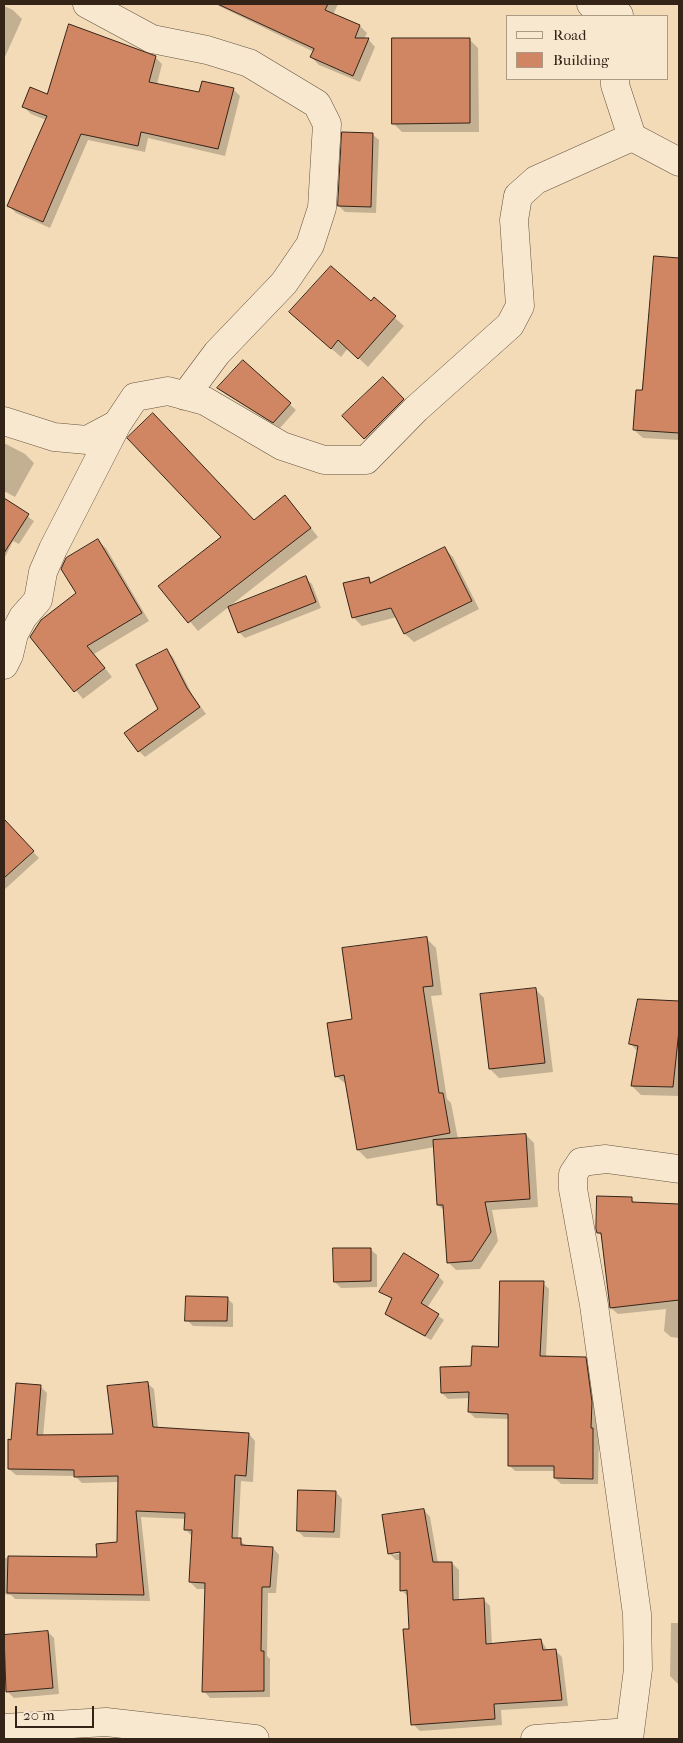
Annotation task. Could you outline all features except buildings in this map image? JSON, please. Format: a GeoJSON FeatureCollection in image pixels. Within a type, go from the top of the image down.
{"type":"FeatureCollection","features":[{"type":"Feature","properties":{"kind":"street"},"geometry":{"type":"LineString","coordinates":[[87,4],[152,39],[207,50],[249,63],[317,104],[327,124],[322,208],[310,244],[284,283],[217,353],[185,396]]}},
{"type":"Feature","properties":{"kind":"street"},"geometry":{"type":"LineString","coordinates":[[591,4],[623,12]]}},
{"type":"Feature","properties":{"kind":"street"},"geometry":{"type":"LineString","coordinates":[[615,80],[632,136],[679,162]]}},
{"type":"Feature","properties":{"kind":"street"},"geometry":{"type":"LineString","coordinates":[[4,665],[9,655],[14,634],[23,617],[38,600],[43,572],[53,549],[117,424],[135,397],[168,391],[205,401],[282,446],[324,460],[366,460],[416,408],[510,324],[520,306],[514,220],[518,196],[536,180],[632,136]]}},
{"type":"Feature","properties":{"kind":"street"},"geometry":{"type":"LineString","coordinates":[[4,421],[54,437],[87,440],[117,424]]}},
{"type":"Feature","properties":{"kind":"street"},"geometry":{"type":"LineString","coordinates":[[535,1739],[629,1736],[638,1669],[637,1614],[623,1525],[594,1306],[573,1189],[573,1174],[582,1162],[606,1159],[679,1169]]}},
{"type":"Feature","properties":{"kind":"street"},"geometry":{"type":"LineString","coordinates":[[4,1728],[106,1730],[255,1739]]}}]}
